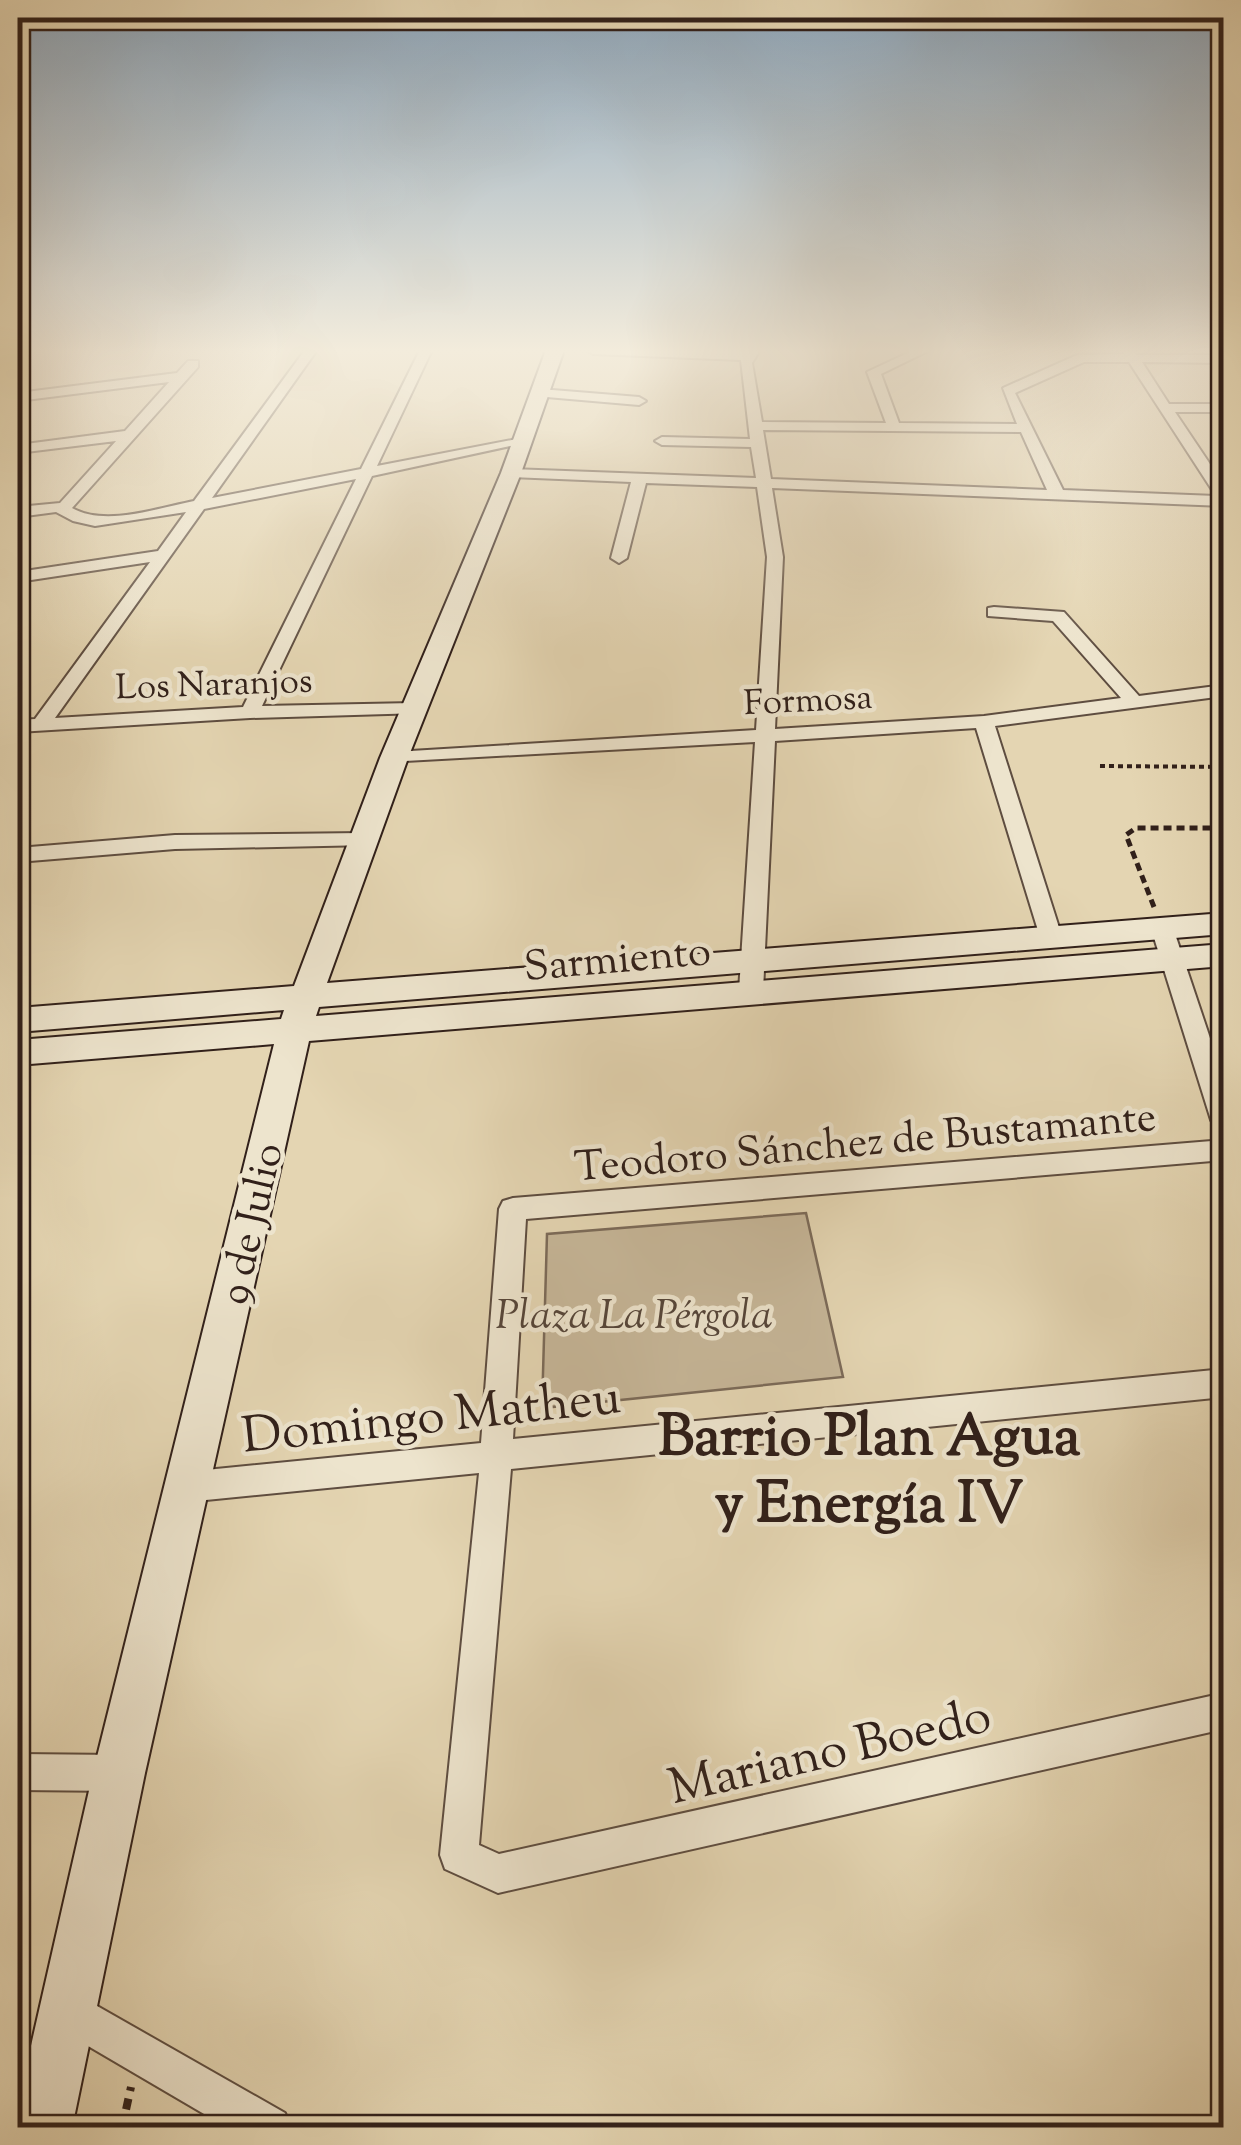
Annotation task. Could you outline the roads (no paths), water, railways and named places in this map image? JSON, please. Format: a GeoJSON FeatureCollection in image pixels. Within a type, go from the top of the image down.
{"type":"FeatureCollection","features":[{"type":"Feature","properties":{"kind":"street"},"geometry":{"type":"LineString","coordinates":[[64,508],[116,450]]}},
{"type":"Feature","properties":{"kind":"street"},"geometry":{"type":"LineString","coordinates":[[42,724],[241,450]]}},
{"type":"Feature","properties":{"kind":"street"},"geometry":{"type":"LineString","coordinates":[[250,712],[376,450]]}},
{"type":"Feature","properties":{"kind":"street"},"geometry":{"type":"LineString","coordinates":[[18,512],[64,508],[78,518],[94,521],[202,505],[483,450]]}},
{"type":"Feature","properties":{"kind":"street","name":"9 de Julio"},"geometry":{"type":"LineString","coordinates":[[42,2128],[119,1773],[301,1011],[394,758],[519,450]]}},
{"type":"Feature","properties":{"kind":"street"},"geometry":{"type":"LineString","coordinates":[[752,976],[774,557],[761,450]]}},
{"type":"Feature","properties":{"kind":"street"},"geometry":{"type":"LineString","coordinates":[[1035,450],[1056,494]]}},
{"type":"Feature","properties":{"kind":"street"},"geometry":{"type":"LineString","coordinates":[[1194,450],[1224,499]]}},
{"type":"Feature","properties":{"kind":"street"},"geometry":{"type":"LineString","coordinates":[[1202,462],[1224,462]]}},
{"type":"Feature","properties":{"kind":"street"},"geometry":{"type":"LineString","coordinates":[[511,473],[1224,499]]}},
{"type":"Feature","properties":{"kind":"street"},"geometry":{"type":"LineString","coordinates":[[619,558],[640,478]]}},
{"type":"Feature","properties":{"kind":"street"},"geometry":{"type":"LineString","coordinates":[[18,577],[162,555]]}},
{"type":"Feature","properties":{"kind":"street"},"geometry":{"type":"LineString","coordinates":[[994,612],[1058,616],[1134,702]]}},
{"type":"Feature","properties":{"kind":"street","name":"Formosa"},"geometry":{"type":"LineString","coordinates":[[394,758],[984,722],[1224,690]]}},
{"type":"Feature","properties":{"kind":"street","name":"Los Naranjos"},"geometry":{"type":"LineString","coordinates":[[18,726],[250,712],[414,709]]}},
{"type":"Feature","properties":{"kind":"street"},"geometry":{"type":"LineString","coordinates":[[984,722],[1052,937]]}},
{"type":"Feature","properties":{"kind":"street"},"geometry":{"type":"LineString","coordinates":[[18,855],[175,842],[363,840]]}},
{"type":"Feature","properties":{"kind":"street","name":"Sarmiento"},"geometry":{"type":"LineString","coordinates":[[18,1020],[301,1011],[1167,944],[1224,924]]}},
{"type":"Feature","properties":{"kind":"street","name":"Sarmiento"},"geometry":{"type":"LineString","coordinates":[[752,976],[1052,937],[1167,944],[1224,955]]}},
{"type":"Feature","properties":{"kind":"street"},"geometry":{"type":"LineString","coordinates":[[1167,944],[1224,1120]]}},
{"type":"Feature","properties":{"kind":"street","name":"Sarmiento"},"geometry":{"type":"LineString","coordinates":[[18,1052],[301,1011]]}},
{"type":"Feature","properties":{"kind":"street","name":"Teodoro Sánchez de Bustamante"},"geometry":{"type":"LineString","coordinates":[[496,1456],[513,1208],[1224,1150]]}},
{"type":"Feature","properties":{"kind":"street","name":"Domingo Matheu"},"geometry":{"type":"LineString","coordinates":[[186,1487],[1224,1383]]}},
{"type":"Feature","properties":{"kind":"street","name":"Mariano Boedo"},"geometry":{"type":"LineString","coordinates":[[496,1456],[459,1855],[498,1874],[1224,1711]]}},
{"type":"Feature","properties":{"kind":"street"},"geometry":{"type":"LineString","coordinates":[[18,1772],[119,1773]]}},
{"type":"Feature","properties":{"kind":"street"},"geometry":{"type":"LineString","coordinates":[[70,2011],[270,2128]]}},
{"type":"Feature","properties":{"kind":"district","name":"Barrio Plan Agua y Energía IV"},"geometry":{"type":"Point","coordinates":[869,1468]}},
{"type":"Feature","properties":{"kind":"park label","name":"Plaza La Pérgola"},"geometry":{"type":"Point","coordinates":[634,1313]}}]}
